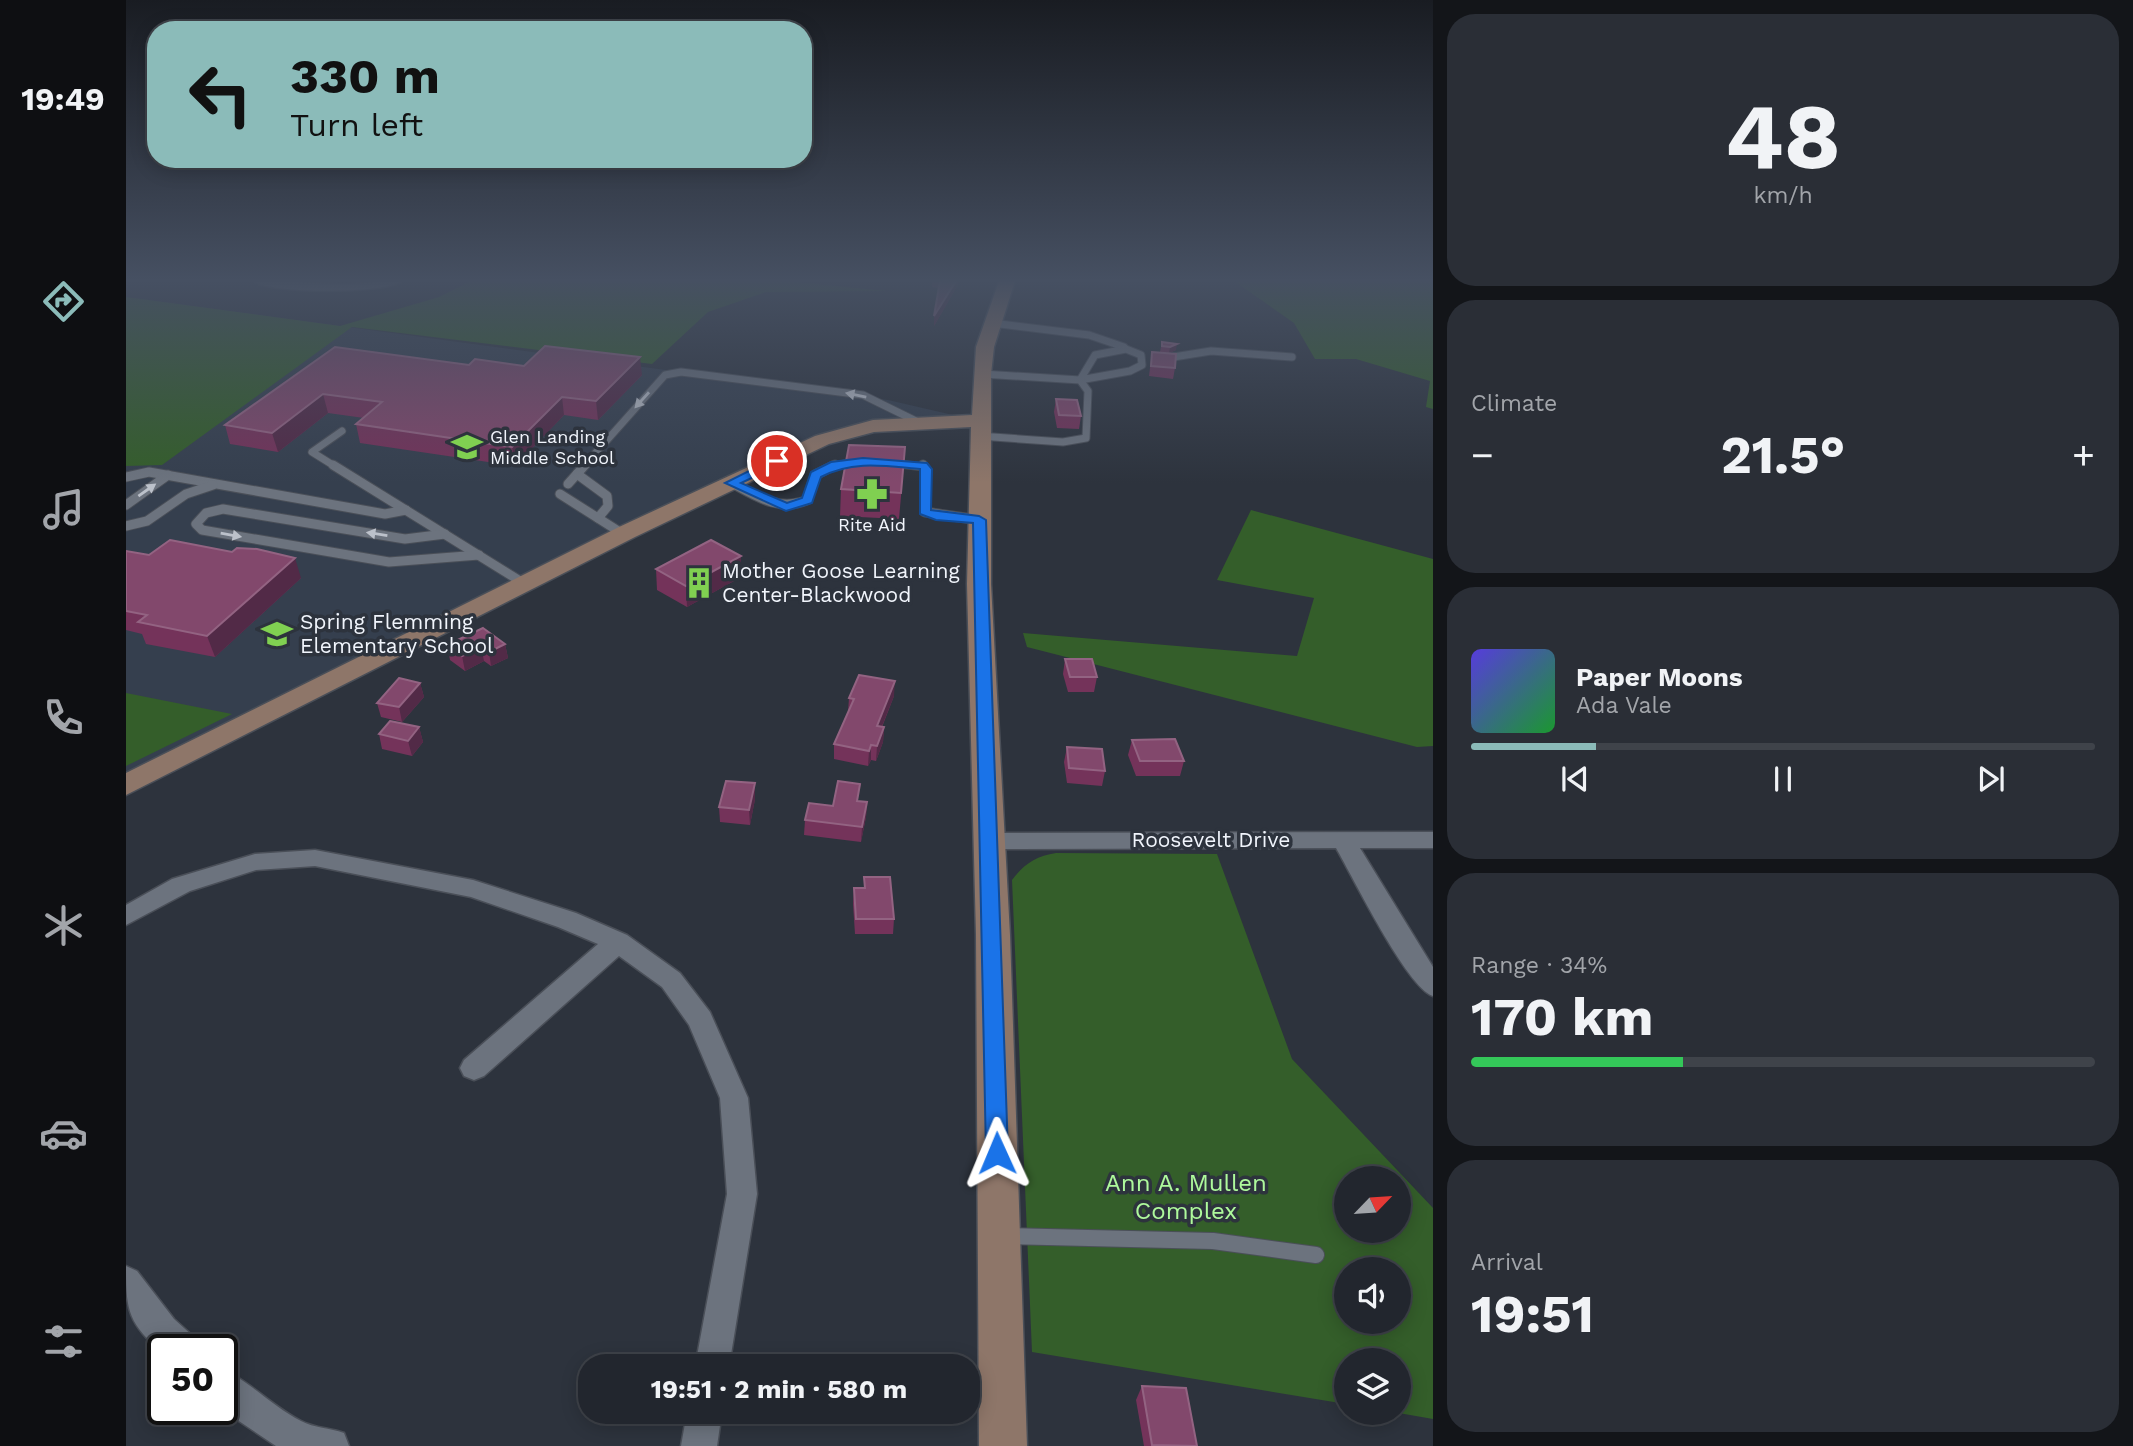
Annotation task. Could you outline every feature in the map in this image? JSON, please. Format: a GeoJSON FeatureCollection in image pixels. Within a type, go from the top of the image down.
{"type":"FeatureCollection","features":[{"type":"Feature","properties":{"kind":"main road"},"geometry":{"type":"LineString","coordinates":[[987,348],[982,373],[979,428],[979,520],[1003,1446]]}},
{"type":"Feature","properties":{"kind":"main road"},"geometry":{"type":"LineString","coordinates":[[126,785],[623,534],[841,433],[873,426],[918,422],[979,428]]}},
{"type":"Feature","properties":{"kind":"street"},"geometry":{"type":"LineString","coordinates":[[1343,840],[1413,960],[1433,986]]}},
{"type":"Feature","properties":{"kind":"street","name":"Roosevelt Drive"},"geometry":{"type":"LineString","coordinates":[[989,841],[1433,840]]}},
{"type":"Feature","properties":{"kind":"street"},"geometry":{"type":"LineString","coordinates":[[126,916],[181,885],[255,862],[316,858],[398,872],[473,889],[568,920],[618,942],[671,981],[699,1020],[734,1098],[742,1194],[714,1354]]}},
{"type":"Feature","properties":{"kind":"street"},"geometry":{"type":"LineString","coordinates":[[474,1068],[618,942]]}},
{"type":"Feature","properties":{"kind":"street"},"geometry":{"type":"LineString","coordinates":[[126,1282],[165,1334]]}},
{"type":"Feature","properties":{"kind":"street"},"geometry":{"type":"LineString","coordinates":[[238,1400],[294,1442],[331,1446]]}},
{"type":"Feature","properties":{"kind":"street"},"geometry":{"type":"LineString","coordinates":[[699,1446],[703,1424]]}},
{"type":"Feature","properties":{"kind":"lane"},"geometry":{"type":"LineString","coordinates":[[1080,380],[1095,355],[1126,349],[1141,355],[1169,359],[1212,351],[1292,357]]}},
{"type":"Feature","properties":{"kind":"lane"},"geometry":{"type":"LineString","coordinates":[[982,373],[1080,380],[1136,369],[1142,365],[1141,355]]}},
{"type":"Feature","properties":{"kind":"lane"},"geometry":{"type":"LineString","coordinates":[[568,484],[664,375],[673,373],[788,384],[863,395],[918,422]]}},
{"type":"Feature","properties":{"kind":"lane"},"geometry":{"type":"LineString","coordinates":[[979,428],[1063,442],[1086,438],[1088,391],[1080,380]]}},
{"type":"Feature","properties":{"kind":"lane"},"geometry":{"type":"LineString","coordinates":[[342,430],[312,452],[525,584]]}},
{"type":"Feature","properties":{"kind":"lane"},"geometry":{"type":"LineString","coordinates":[[732,483],[777,504],[797,506],[807,500],[815,475],[822,470],[863,461]]}},
{"type":"Feature","properties":{"kind":"lane"},"geometry":{"type":"LineString","coordinates":[[875,462],[923,466],[926,469],[925,512],[936,516],[979,520]]}},
{"type":"Feature","properties":{"kind":"lane"},"geometry":{"type":"LineString","coordinates":[[126,477],[145,472],[384,514],[406,510]]}},
{"type":"Feature","properties":{"kind":"lane"},"geometry":{"type":"LineString","coordinates":[[577,474],[607,496],[608,506],[597,518]]}},
{"type":"Feature","properties":{"kind":"lane"},"geometry":{"type":"LineString","coordinates":[[126,505],[168,475]]}},
{"type":"Feature","properties":{"kind":"lane"},"geometry":{"type":"LineString","coordinates":[[126,526],[147,521],[186,494],[213,485]]}},
{"type":"Feature","properties":{"kind":"lane"},"geometry":{"type":"LineString","coordinates":[[560,495],[623,534]]}},
{"type":"Feature","properties":{"kind":"lane"},"geometry":{"type":"LineString","coordinates":[[445,534],[405,539],[223,509],[206,513],[196,524],[202,530],[389,562],[478,555]]}},
{"type":"Feature","properties":{"kind":"lane"},"geometry":{"type":"LineString","coordinates":[[999,1236],[1213,1241],[1316,1255]]}},
{"type":"Feature","properties":{"kind":"shaded area"},"geometry":{"type":"Polygon","coordinates":[[[126,348],[507,348],[888,400],[979,421],[841,433],[126,785],[126,348]]]}},
{"type":"Feature","properties":{"kind":"green space"},"geometry":{"type":"Polygon","coordinates":[[[126,348],[322,348],[162,465],[126,466],[126,348]]]}},
{"type":"Feature","properties":{"kind":"green space"},"geometry":{"type":"Polygon","coordinates":[[[526,348],[669,348],[652,364],[526,348]]]}},
{"type":"Feature","properties":{"kind":"green space"},"geometry":{"type":"Polygon","coordinates":[[[1309,348],[1433,348],[1433,409],[1426,407],[1430,381],[1356,359],[1315,359],[1309,348]]]}},
{"type":"Feature","properties":{"kind":"green space"},"geometry":{"type":"Polygon","coordinates":[[[1251,510],[1433,559],[1433,746],[1417,747],[1027,647],[1023,633],[1297,656],[1314,598],[1217,580],[1251,510]]]}},
{"type":"Feature","properties":{"kind":"green space"},"geometry":{"type":"Polygon","coordinates":[[[126,693],[232,714],[126,766],[126,693]]]}},
{"type":"Feature","properties":{"kind":"green space","name":"Ann A. Mullen Complex"},"geometry":{"type":"Polygon","coordinates":[[[1056,853],[1217,854],[1292,1059],[1393,1166],[1334,1166],[1334,1243],[1411,1243],[1411,1185],[1433,1208],[1433,1419],[1411,1415],[1411,1348],[1334,1348],[1334,1402],[1032,1352],[1012,880],[1021,869],[1042,856],[1056,853]]]}},
{"type":"Feature","properties":{"kind":"building"},"geometry":{"type":"Polygon","coordinates":[[[333,348],[469,365],[475,359],[524,366],[542,348],[640,357],[596,401],[562,397],[512,447],[356,424],[382,402],[323,394],[272,433],[225,425],[333,348]]]}},
{"type":"Feature","properties":{"kind":"building"},"geometry":{"type":"Polygon","coordinates":[[[1152,352],[1176,354],[1175,368],[1151,366],[1152,352]]]}},
{"type":"Feature","properties":{"kind":"building"},"geometry":{"type":"Polygon","coordinates":[[[1056,399],[1077,400],[1081,416],[1059,415],[1056,399]]]}},
{"type":"Feature","properties":{"kind":"building"},"geometry":{"type":"Polygon","coordinates":[[[849,445],[905,447],[901,493],[841,489],[849,445]]]}},
{"type":"Feature","properties":{"kind":"building"},"geometry":{"type":"Polygon","coordinates":[[[170,540],[232,552],[237,548],[257,549],[295,558],[207,636],[138,622],[147,615],[126,611],[126,551],[149,555],[170,540]]]}},
{"type":"Feature","properties":{"kind":"building"},"geometry":{"type":"Polygon","coordinates":[[[711,540],[741,556],[686,586],[656,569],[711,540]]]}},
{"type":"Feature","properties":{"kind":"building"},"geometry":{"type":"Polygon","coordinates":[[[483,628],[505,644],[489,652],[481,647],[462,656],[447,645],[483,628]]]}},
{"type":"Feature","properties":{"kind":"building"},"geometry":{"type":"Polygon","coordinates":[[[1065,659],[1092,659],[1097,677],[1070,677],[1065,659]]]}},
{"type":"Feature","properties":{"kind":"building"},"geometry":{"type":"Polygon","coordinates":[[[859,675],[895,681],[877,726],[884,727],[877,746],[871,745],[869,751],[834,744],[854,699],[849,698],[859,675]]]}},
{"type":"Feature","properties":{"kind":"building"},"geometry":{"type":"Polygon","coordinates":[[[399,678],[420,683],[399,707],[377,703],[399,678]]]}},
{"type":"Feature","properties":{"kind":"building"},"geometry":{"type":"Polygon","coordinates":[[[390,721],[419,727],[408,741],[379,734],[390,721]]]}},
{"type":"Feature","properties":{"kind":"building"},"geometry":{"type":"Polygon","coordinates":[[[1175,739],[1184,761],[1140,761],[1132,740],[1175,739]]]}},
{"type":"Feature","properties":{"kind":"building"},"geometry":{"type":"Polygon","coordinates":[[[1067,747],[1102,749],[1105,771],[1069,768],[1067,747]]]}},
{"type":"Feature","properties":{"kind":"building"},"geometry":{"type":"Polygon","coordinates":[[[726,781],[755,783],[749,810],[719,807],[726,781]]]}},
{"type":"Feature","properties":{"kind":"building"},"geometry":{"type":"Polygon","coordinates":[[[838,781],[860,784],[857,801],[867,802],[862,827],[805,820],[809,803],[833,806],[838,781]]]}},
{"type":"Feature","properties":{"kind":"building"},"geometry":{"type":"Polygon","coordinates":[[[864,877],[890,877],[894,919],[856,919],[854,888],[865,888],[864,877]]]}},
{"type":"Feature","properties":{"kind":"building"},"geometry":{"type":"Polygon","coordinates":[[[1142,1386],[1186,1388],[1197,1446],[1152,1445],[1142,1386]]]}},
{"type":"Feature","properties":{"kind":"place","name":"Glen Landing Middle School"},"geometry":{"type":"Point","coordinates":[467,447]}},
{"type":"Feature","properties":{"kind":"place","name":"Rite Aid"},"geometry":{"type":"Point","coordinates":[872,494]}},
{"type":"Feature","properties":{"kind":"place","name":"Mother Goose Learning Center-Blackwood"},"geometry":{"type":"Point","coordinates":[699,583]}},
{"type":"Feature","properties":{"kind":"place","name":"Spring Flemming Elementary School"},"geometry":{"type":"Point","coordinates":[277,634]}},
{"type":"Feature","properties":{"kind":"route"},"geometry":{"type":"LineString","coordinates":[[777,461],[732,483],[786,507],[797,506],[807,500],[815,475],[835,465],[863,461],[923,466],[926,469],[925,512],[936,516],[979,520],[979,584],[993,934],[997,1153]]}}]}
